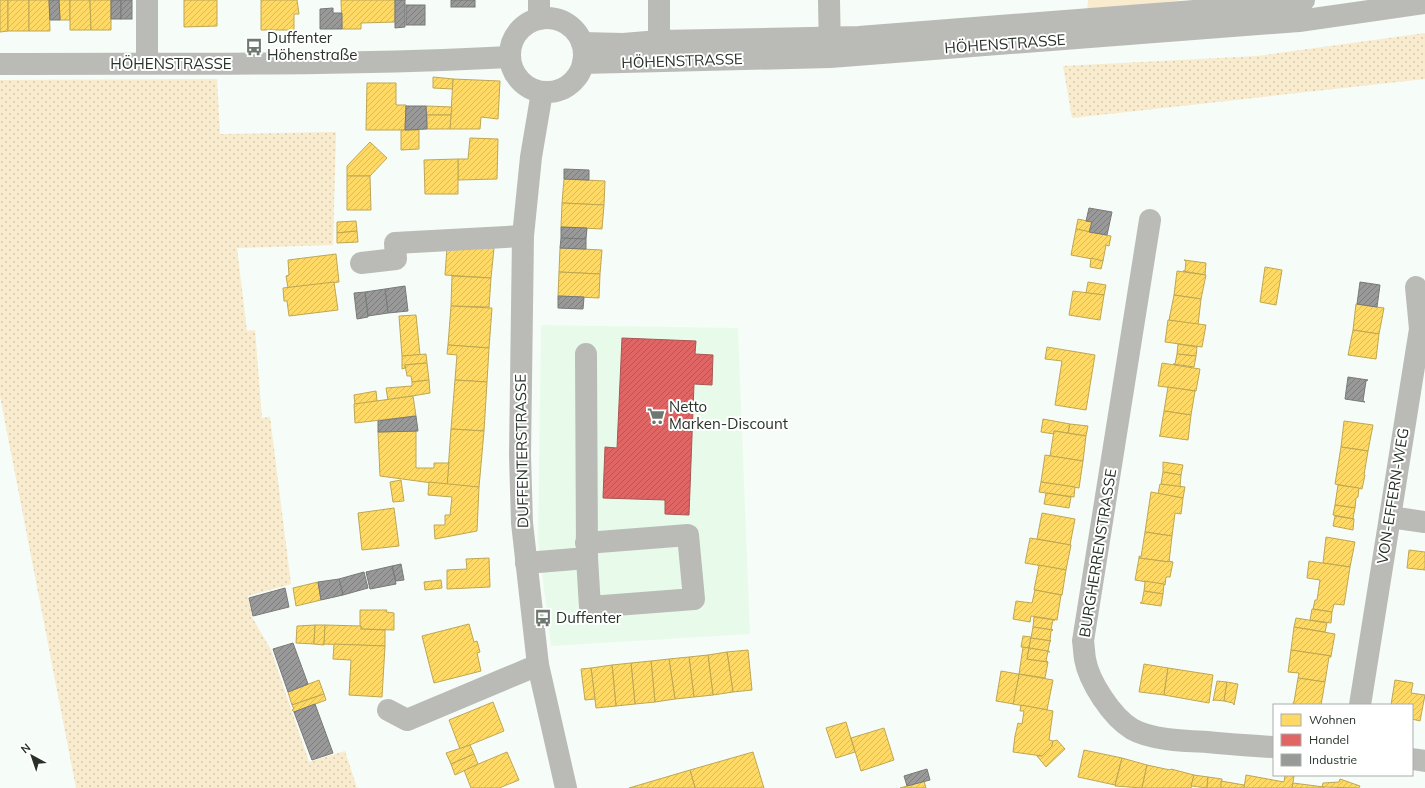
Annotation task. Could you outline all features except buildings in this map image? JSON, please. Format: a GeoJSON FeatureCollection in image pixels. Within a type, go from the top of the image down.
{"type":"FeatureCollection","features":[{"type":"Feature","properties":{"kind":"street"},"geometry":{"type":"LineString","coordinates":[[147,0],[147,63]]}},
{"type":"Feature","properties":{"kind":"street"},"geometry":{"type":"LineString","coordinates":[[659,0],[659,51]]}},
{"type":"Feature","properties":{"kind":"street"},"geometry":{"type":"LineString","coordinates":[[829,0],[830,48]]}},
{"type":"Feature","properties":{"kind":"street","name":"HÖHENSTRASSE"},"geometry":{"type":"LineString","coordinates":[[830,48],[859,37],[1255,6],[1304,0]]}},
{"type":"Feature","properties":{"kind":"street","name":"HÖHENSTRASSE"},"geometry":{"type":"LineString","coordinates":[[583,53],[830,48],[1299,21],[1425,3]]}},
{"type":"Feature","properties":{"kind":"street"},"geometry":{"type":"LineString","coordinates":[[539,10],[552,19],[565,23],[575,31],[583,53],[579,74],[563,89],[553,92],[542,92],[526,86],[515,74],[510,58],[512,45],[517,33],[539,10]]}},
{"type":"Feature","properties":{"kind":"street","name":"HÖHENSTRASSE"},"geometry":{"type":"LineString","coordinates":[[0,64],[252,64],[510,58]]}},
{"type":"Feature","properties":{"kind":"street","name":"DUFFENTERSTRASSE"},"geometry":{"type":"LineString","coordinates":[[542,92],[530,157],[523,236],[520,455],[522,523],[538,665],[566,788]]}},
{"type":"Feature","properties":{"kind":"street","name":"BURGHERRENSTRASSE"},"geometry":{"type":"LineString","coordinates":[[1150,220],[1083,641],[1085,660],[1093,682],[1106,702],[1118,718],[1132,729],[1147,735],[1176,740],[1273,748]]}},
{"type":"Feature","properties":{"kind":"street"},"geometry":{"type":"LineString","coordinates":[[361,263],[396,259],[395,243],[523,236]]}},
{"type":"Feature","properties":{"kind":"street","name":"VON-EFFERN-WEG"},"geometry":{"type":"LineString","coordinates":[[1360,704],[1420,329],[1416,287]]}},
{"type":"Feature","properties":{"kind":"street"},"geometry":{"type":"LineString","coordinates":[[526,562],[586,550],[688,535],[694,599],[590,607],[586,550],[586,354]]}},
{"type":"Feature","properties":{"kind":"street"},"geometry":{"type":"LineString","coordinates":[[1390,517],[1425,522]]}},
{"type":"Feature","properties":{"kind":"street"},"geometry":{"type":"LineString","coordinates":[[388,710],[406,720],[538,665]]}},
{"type":"Feature","properties":{"kind":"street"},"geometry":{"type":"LineString","coordinates":[[1413,760],[1425,761]]}},
{"type":"Feature","properties":{"kind":"shaded area"},"geometry":{"type":"Polygon","coordinates":[[[1088,0],[1183,0],[1087,11],[1088,0]]]}},
{"type":"Feature","properties":{"kind":"shaded area"},"geometry":{"type":"Polygon","coordinates":[[[1425,33],[1425,79],[1072,118],[1063,66],[1258,56],[1425,33]]]}},
{"type":"Feature","properties":{"kind":"shaded area"},"geometry":{"type":"Polygon","coordinates":[[[217,79],[220,134],[336,132],[333,245],[237,248],[247,331],[255,330],[262,418],[270,417],[291,584],[248,596],[252,617],[271,650],[309,762],[345,751],[357,788],[76,788],[0,396],[0,80],[217,79]]]}},
{"type":"Feature","properties":{"kind":"shaded area"},"geometry":{"type":"Polygon","coordinates":[[[541,325],[738,328],[750,634],[551,646],[538,540],[541,325]]]}},
{"type":"Feature","properties":{"kind":"place","name":"Duffenter Höhenstraße"},"geometry":{"type":"Point","coordinates":[254,47]}},
{"type":"Feature","properties":{"kind":"place","name":"Netto Marken-Discount"},"geometry":{"type":"Point","coordinates":[656,416]}},
{"type":"Feature","properties":{"kind":"place","name":"Duffenter"},"geometry":{"type":"Point","coordinates":[543,618]}}]}
